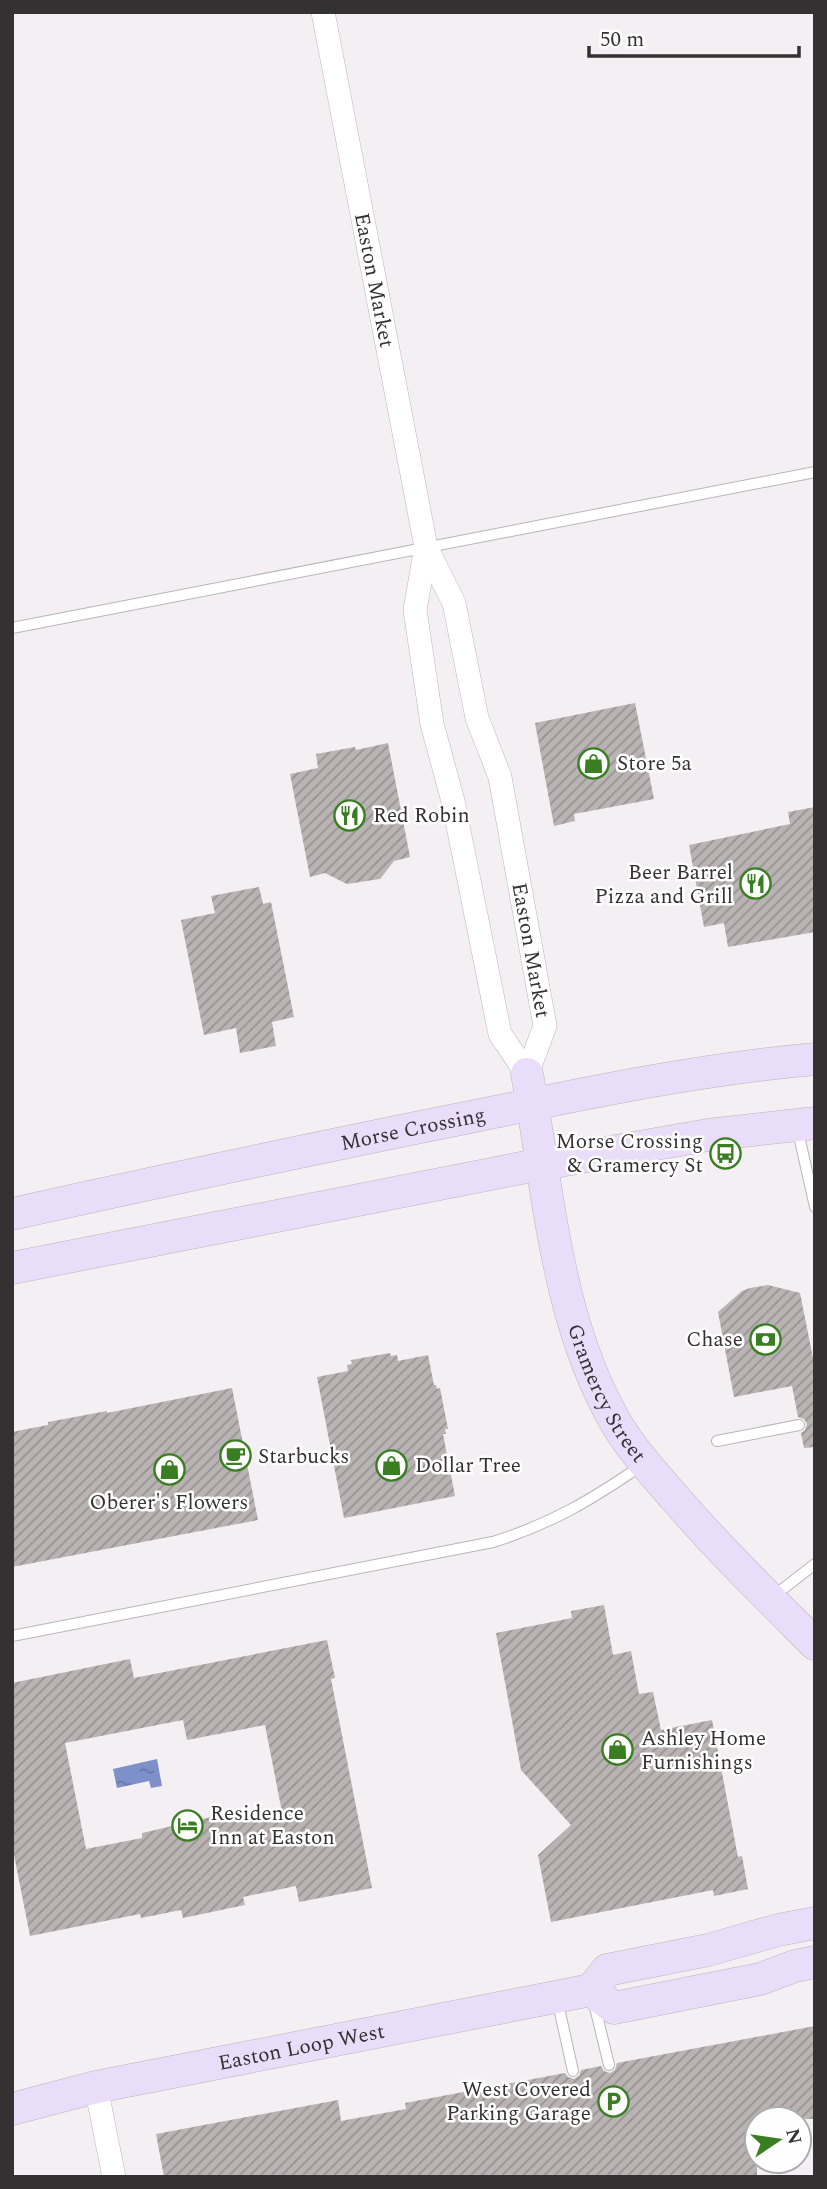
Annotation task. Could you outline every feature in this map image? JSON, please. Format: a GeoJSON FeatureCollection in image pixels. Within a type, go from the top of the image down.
{"type":"FeatureCollection","features":[{"type":"Feature","properties":{"kind":"street","name":"Easton Market"},"geometry":{"type":"LineString","coordinates":[[323,12],[426,547],[454,603],[477,718],[500,777],[545,1026],[530,1089]]}},
{"type":"Feature","properties":{"kind":"street","name":"Easton Market"},"geometry":{"type":"LineString","coordinates":[[426,547],[415,610],[432,724],[453,801],[500,1034],[530,1089]]}},
{"type":"Feature","properties":{"kind":"street","name":"Morse Crossing"},"geometry":{"type":"LineString","coordinates":[[12,1214],[330,1144],[530,1089],[815,1059]]}},
{"type":"Feature","properties":{"kind":"street","name":"Gramercy Street"},"geometry":{"type":"LineString","coordinates":[[530,1089],[553,1237],[576,1330],[594,1377],[617,1423],[644,1463],[715,1545],[815,1644]]}},
{"type":"Feature","properties":{"kind":"street"},"geometry":{"type":"LineString","coordinates":[[12,1268],[542,1164],[708,1135],[806,1124]]}},
{"type":"Feature","properties":{"kind":"street","name":"Easton Loop West"},"geometry":{"type":"LineString","coordinates":[[12,2109],[96,2087],[591,1990],[607,1970],[708,1950],[778,1930],[815,1923]]}},
{"type":"Feature","properties":{"kind":"street"},"geometry":{"type":"LineString","coordinates":[[591,1990],[614,2008],[760,1979],[815,1962]]}},
{"type":"Feature","properties":{"kind":"street"},"geometry":{"type":"LineString","coordinates":[[96,2087],[114,2177]]}},
{"type":"Feature","properties":{"kind":"lane"},"geometry":{"type":"LineString","coordinates":[[12,628],[815,472]]}},
{"type":"Feature","properties":{"kind":"lane"},"geometry":{"type":"LineString","coordinates":[[806,1124],[815,1207]]}},
{"type":"Feature","properties":{"kind":"lane"},"geometry":{"type":"LineString","coordinates":[[718,1441],[799,1425]]}},
{"type":"Feature","properties":{"kind":"lane"},"geometry":{"type":"LineString","coordinates":[[12,1636],[493,1542],[526,1531],[578,1507],[644,1463]]}},
{"type":"Feature","properties":{"kind":"lane"},"geometry":{"type":"LineString","coordinates":[[769,1600],[815,1564]]}},
{"type":"Feature","properties":{"kind":"lane"},"geometry":{"type":"LineString","coordinates":[[591,1990],[608,2065]]}},
{"type":"Feature","properties":{"kind":"lane"},"geometry":{"type":"LineString","coordinates":[[557,1997],[573,2071]]}},
{"type":"Feature","properties":{"kind":"water"},"geometry":{"type":"Polygon","coordinates":[[[157,1759],[162,1786],[151,1788],[149,1781],[117,1788],[113,1769],[157,1759]]]}},
{"type":"Feature","properties":{"kind":"building","name":"Store 5a"},"geometry":{"type":"Polygon","coordinates":[[[635,703],[654,799],[574,814],[575,821],[554,826],[535,723],[635,703]]]}},
{"type":"Feature","properties":{"kind":"building","name":"Red Robin"},"geometry":{"type":"Polygon","coordinates":[[[388,743],[410,857],[394,861],[380,879],[347,884],[325,873],[310,877],[290,774],[318,768],[316,754],[388,743]]]}},
{"type":"Feature","properties":{"kind":"building","name":"Beer Barrel Pizza and Grill"},"geometry":{"type":"Polygon","coordinates":[[[815,807],[815,932],[728,947],[724,923],[704,927],[689,845],[790,824],[788,812],[815,807]]]}},
{"type":"Feature","properties":{"kind":"building"},"geometry":{"type":"Polygon","coordinates":[[[259,887],[263,904],[271,902],[294,1017],[272,1022],[276,1046],[240,1053],[236,1028],[204,1035],[181,920],[215,913],[211,896],[259,887]]]}},
{"type":"Feature","properties":{"kind":"building","name":"Chase"},"geometry":{"type":"Polygon","coordinates":[[[768,1285],[800,1293],[815,1368],[815,1447],[804,1448],[801,1433],[807,1424],[804,1419],[798,1417],[792,1386],[734,1397],[718,1312],[742,1291],[768,1285]]]}},
{"type":"Feature","properties":{"kind":"building","name":"Dollar Tree"},"geometry":{"type":"Polygon","coordinates":[[[390,1353],[391,1356],[397,1355],[398,1361],[428,1355],[434,1385],[437,1389],[440,1388],[448,1429],[445,1429],[446,1434],[443,1434],[455,1496],[344,1518],[317,1377],[348,1371],[347,1365],[352,1364],[351,1360],[390,1353]]]}},
{"type":"Feature","properties":{"kind":"building"},"geometry":{"type":"Polygon","coordinates":[[[232,1388],[258,1520],[12,1567],[12,1432],[48,1425],[48,1422],[232,1388]]]}},
{"type":"Feature","properties":{"kind":"building","name":"Ashley Home Furnishings"},"geometry":{"type":"Polygon","coordinates":[[[604,1605],[613,1655],[631,1651],[639,1694],[653,1692],[661,1730],[712,1720],[738,1857],[742,1856],[748,1889],[714,1896],[713,1890],[551,1922],[538,1855],[571,1825],[521,1770],[496,1633],[572,1618],[571,1611],[604,1605]]]}},
{"type":"Feature","properties":{"kind":"building"},"geometry":{"type":"Polygon","coordinates":[[[327,1640],[335,1678],[331,1679],[372,1888],[299,1902],[296,1886],[243,1897],[245,1905],[183,1918],[181,1910],[141,1918],[140,1914],[30,1936],[12,1845],[12,1683],[130,1659],[134,1678],[327,1640]],[[183,1720],[65,1743],[86,1849],[142,1838],[142,1833],[237,1811],[239,1820],[282,1812],[265,1725],[187,1740],[183,1720]]]}},
{"type":"Feature","properties":{"kind":"building","name":"West Covered Parking Garage"},"geometry":{"type":"Polygon","coordinates":[[[815,2026],[815,2119],[813,2105],[743,2105],[743,2175],[757,2177],[164,2177],[156,2134],[338,2100],[341,2121],[406,2109],[405,2103],[565,2073],[574,2079],[579,2076],[581,2070],[601,2066],[604,2071],[610,2073],[615,2070],[617,2063],[815,2026]]]}},
{"type":"Feature","properties":{"kind":"place","name":"Store 5a"},"geometry":{"type":"Point","coordinates":[594,763]}},
{"type":"Feature","properties":{"kind":"place","name":"Red Robin"},"geometry":{"type":"Point","coordinates":[350,815]}},
{"type":"Feature","properties":{"kind":"place","name":"Beer Barrel Pizza and Grill"},"geometry":{"type":"Point","coordinates":[756,884]}},
{"type":"Feature","properties":{"kind":"place","name":"Morse Crossing & Gramercy St"},"geometry":{"type":"Point","coordinates":[726,1153]}},
{"type":"Feature","properties":{"kind":"place","name":"Chase"},"geometry":{"type":"Point","coordinates":[766,1339]}},
{"type":"Feature","properties":{"kind":"place","name":"Starbucks"},"geometry":{"type":"Point","coordinates":[235,1456]}},
{"type":"Feature","properties":{"kind":"place","name":"Dollar Tree"},"geometry":{"type":"Point","coordinates":[392,1465]}},
{"type":"Feature","properties":{"kind":"place","name":"Oberer's Flowers"},"geometry":{"type":"Point","coordinates":[169,1470]}},
{"type":"Feature","properties":{"kind":"place","name":"Ashley Home Furnishings"},"geometry":{"type":"Point","coordinates":[618,1750]}},
{"type":"Feature","properties":{"kind":"place","name":"Residence Inn at Easton"},"geometry":{"type":"Point","coordinates":[187,1825]}},
{"type":"Feature","properties":{"kind":"place","name":"West Covered Parking Garage"},"geometry":{"type":"Point","coordinates":[614,2101]}}]}
